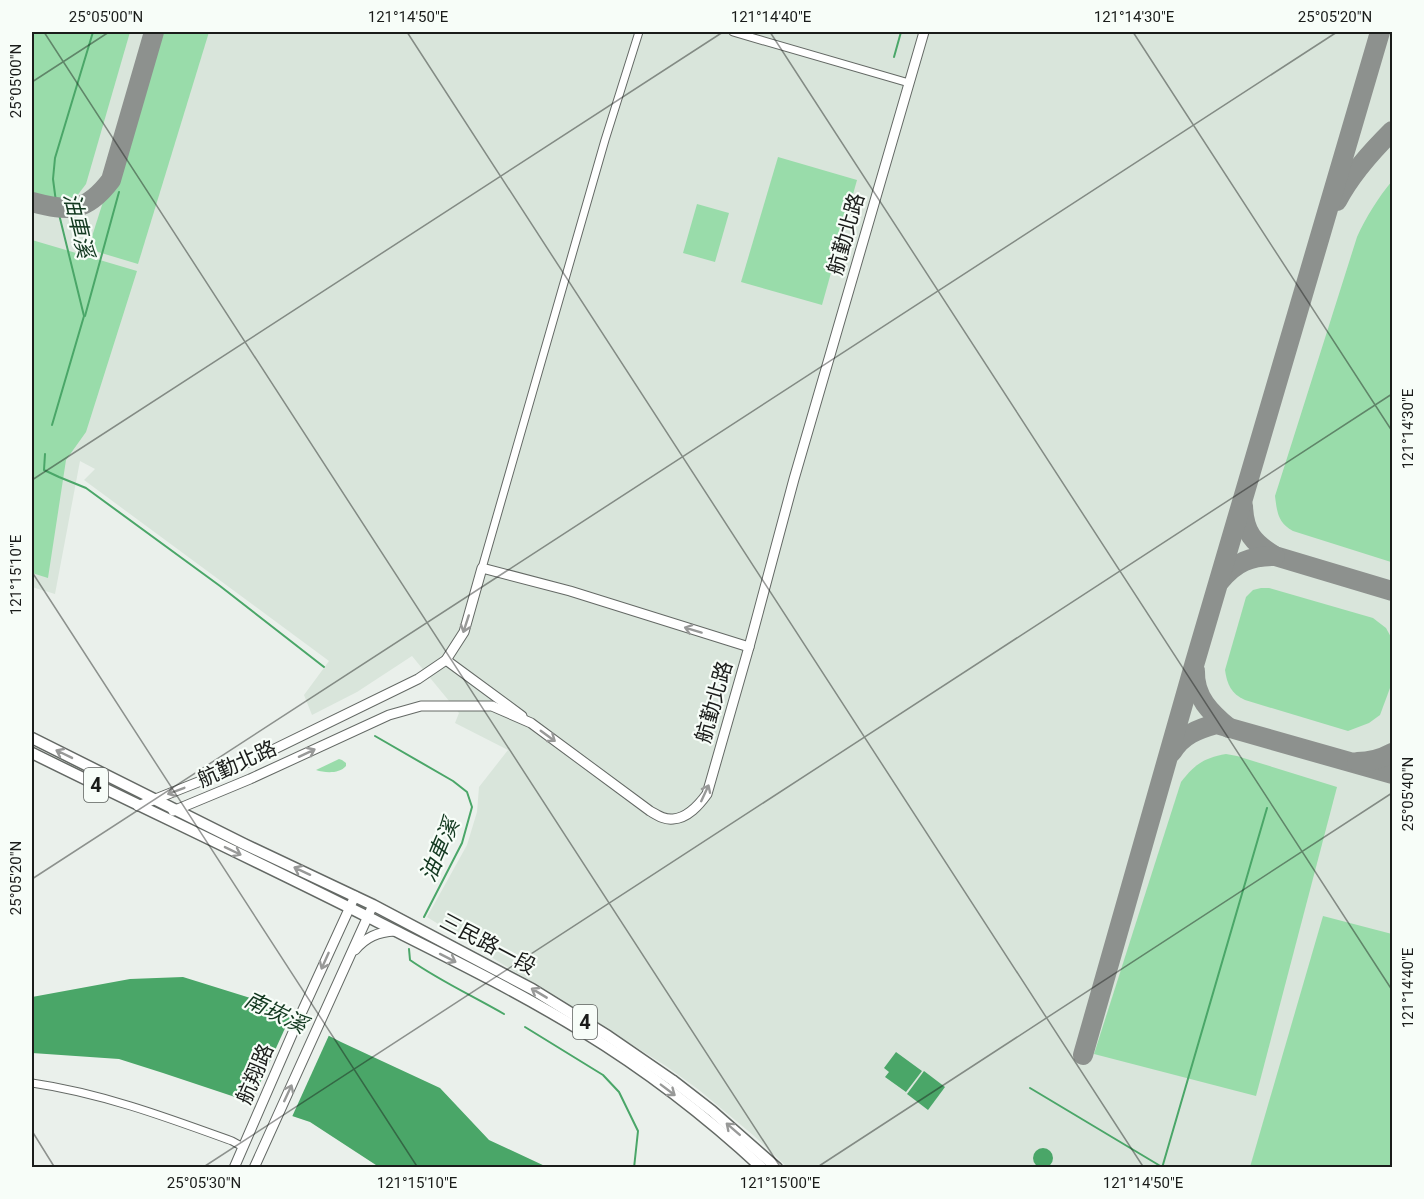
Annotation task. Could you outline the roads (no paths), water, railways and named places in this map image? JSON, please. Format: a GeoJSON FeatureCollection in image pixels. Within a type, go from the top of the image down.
{"type":"FeatureCollection","features":[{"type":"Feature","properties":{"kind":"main road","name":"4"},"geometry":{"type":"LineString","coordinates":[[32,738],[154,799]]}},
{"type":"Feature","properties":{"kind":"main road","name":"4"},"geometry":{"type":"LineString","coordinates":[[32,753],[162,816]]}},
{"type":"Feature","properties":{"kind":"main road","name":"三民路一段"},"geometry":{"type":"LineString","coordinates":[[154,799],[373,905],[532,989],[608,1036],[672,1080],[712,1110],[777,1167]]}},
{"type":"Feature","properties":{"kind":"main road","name":"三民路一段"},"geometry":{"type":"LineString","coordinates":[[162,816],[349,907],[529,999],[639,1068],[693,1109],[762,1167]]}},
{"type":"Feature","properties":{"kind":"street"},"geometry":{"type":"LineString","coordinates":[[138,806],[246,763],[418,679],[446,660],[464,632],[605,140],[639,32]]}},
{"type":"Feature","properties":{"kind":"street"},"geometry":{"type":"LineString","coordinates":[[733,32],[909,84]]}},
{"type":"Feature","properties":{"kind":"street","name":"航勤北路"},"geometry":{"type":"LineString","coordinates":[[162,816],[250,779],[388,715],[421,706],[492,706],[531,723],[661,817],[672,820],[693,811],[707,794],[797,469],[924,32]]}},
{"type":"Feature","properties":{"kind":"street"},"geometry":{"type":"LineString","coordinates":[[482,568],[570,591],[749,647]]}},
{"type":"Feature","properties":{"kind":"street"},"geometry":{"type":"LineString","coordinates":[[446,660],[531,723]]}},
{"type":"Feature","properties":{"kind":"street","name":"航翔路"},"geometry":{"type":"LineString","coordinates":[[234,1167],[355,896]]}},
{"type":"Feature","properties":{"kind":"street","name":"航翔路"},"geometry":{"type":"LineString","coordinates":[[254,1167],[373,905]]}},
{"type":"Feature","properties":{"kind":"street"},"geometry":{"type":"LineString","coordinates":[[348,959],[368,937],[381,932],[396,931]]}},
{"type":"Feature","properties":{"kind":"street"},"geometry":{"type":"LineString","coordinates":[[32,1083],[126,1104],[232,1141],[245,1143]]}},
{"type":"Feature","properties":{"kind":"water","name":"南崁溪"},"geometry":{"type":"Polygon","coordinates":[[[183,977],[263,1002],[341,1042],[440,1088],[489,1140],[547,1167],[379,1167],[310,1122],[163,1073],[119,1059],[32,1053],[32,997],[130,979],[183,977]]]}},
{"type":"Feature","properties":{"kind":"water"},"geometry":{"type":"Polygon","coordinates":[[[896,1052],[922,1071],[906,1092],[885,1077],[889,1072],[884,1068],[896,1052]]]}},
{"type":"Feature","properties":{"kind":"water"},"geometry":{"type":"Polygon","coordinates":[[[924,1071],[945,1087],[928,1110],[907,1094],[924,1071]]]}},
{"type":"Feature","properties":{"kind":"water"},"geometry":{"type":"Polygon","coordinates":[[[1043,1148],[1050,1151],[1053,1158],[1050,1165],[1043,1168],[1036,1165],[1033,1158],[1036,1151],[1043,1148]]]}},
{"type":"Feature","properties":{"kind":"waterway","name":"油車溪"},"geometry":{"type":"LineString","coordinates":[[52,425],[84,316],[56,202],[53,179],[55,158],[93,32]]}},
{"type":"Feature","properties":{"kind":"waterway"},"geometry":{"type":"LineString","coordinates":[[894,57],[901,32]]}},
{"type":"Feature","properties":{"kind":"waterway"},"geometry":{"type":"LineString","coordinates":[[85,316],[119,192]]}},
{"type":"Feature","properties":{"kind":"waterway","name":"油車溪"},"geometry":{"type":"LineString","coordinates":[[45,454],[44,470],[86,488],[220,586],[324,667]]}},
{"type":"Feature","properties":{"kind":"waterway","name":"油車溪"},"geometry":{"type":"LineString","coordinates":[[375,736],[453,781],[467,792],[472,807],[462,843],[424,917]]}},
{"type":"Feature","properties":{"kind":"waterway"},"geometry":{"type":"LineString","coordinates":[[1162,1168],[1267,808]]}},
{"type":"Feature","properties":{"kind":"waterway","name":"油車溪"},"geometry":{"type":"LineString","coordinates":[[409,949],[410,960],[421,968],[504,1014]]}},
{"type":"Feature","properties":{"kind":"waterway","name":"油車溪"},"geometry":{"type":"LineString","coordinates":[[525,1027],[603,1075],[619,1092],[638,1131],[634,1168]]}},
{"type":"Feature","properties":{"kind":"waterway"},"geometry":{"type":"LineString","coordinates":[[1030,1088],[1162,1167]]}}]}
